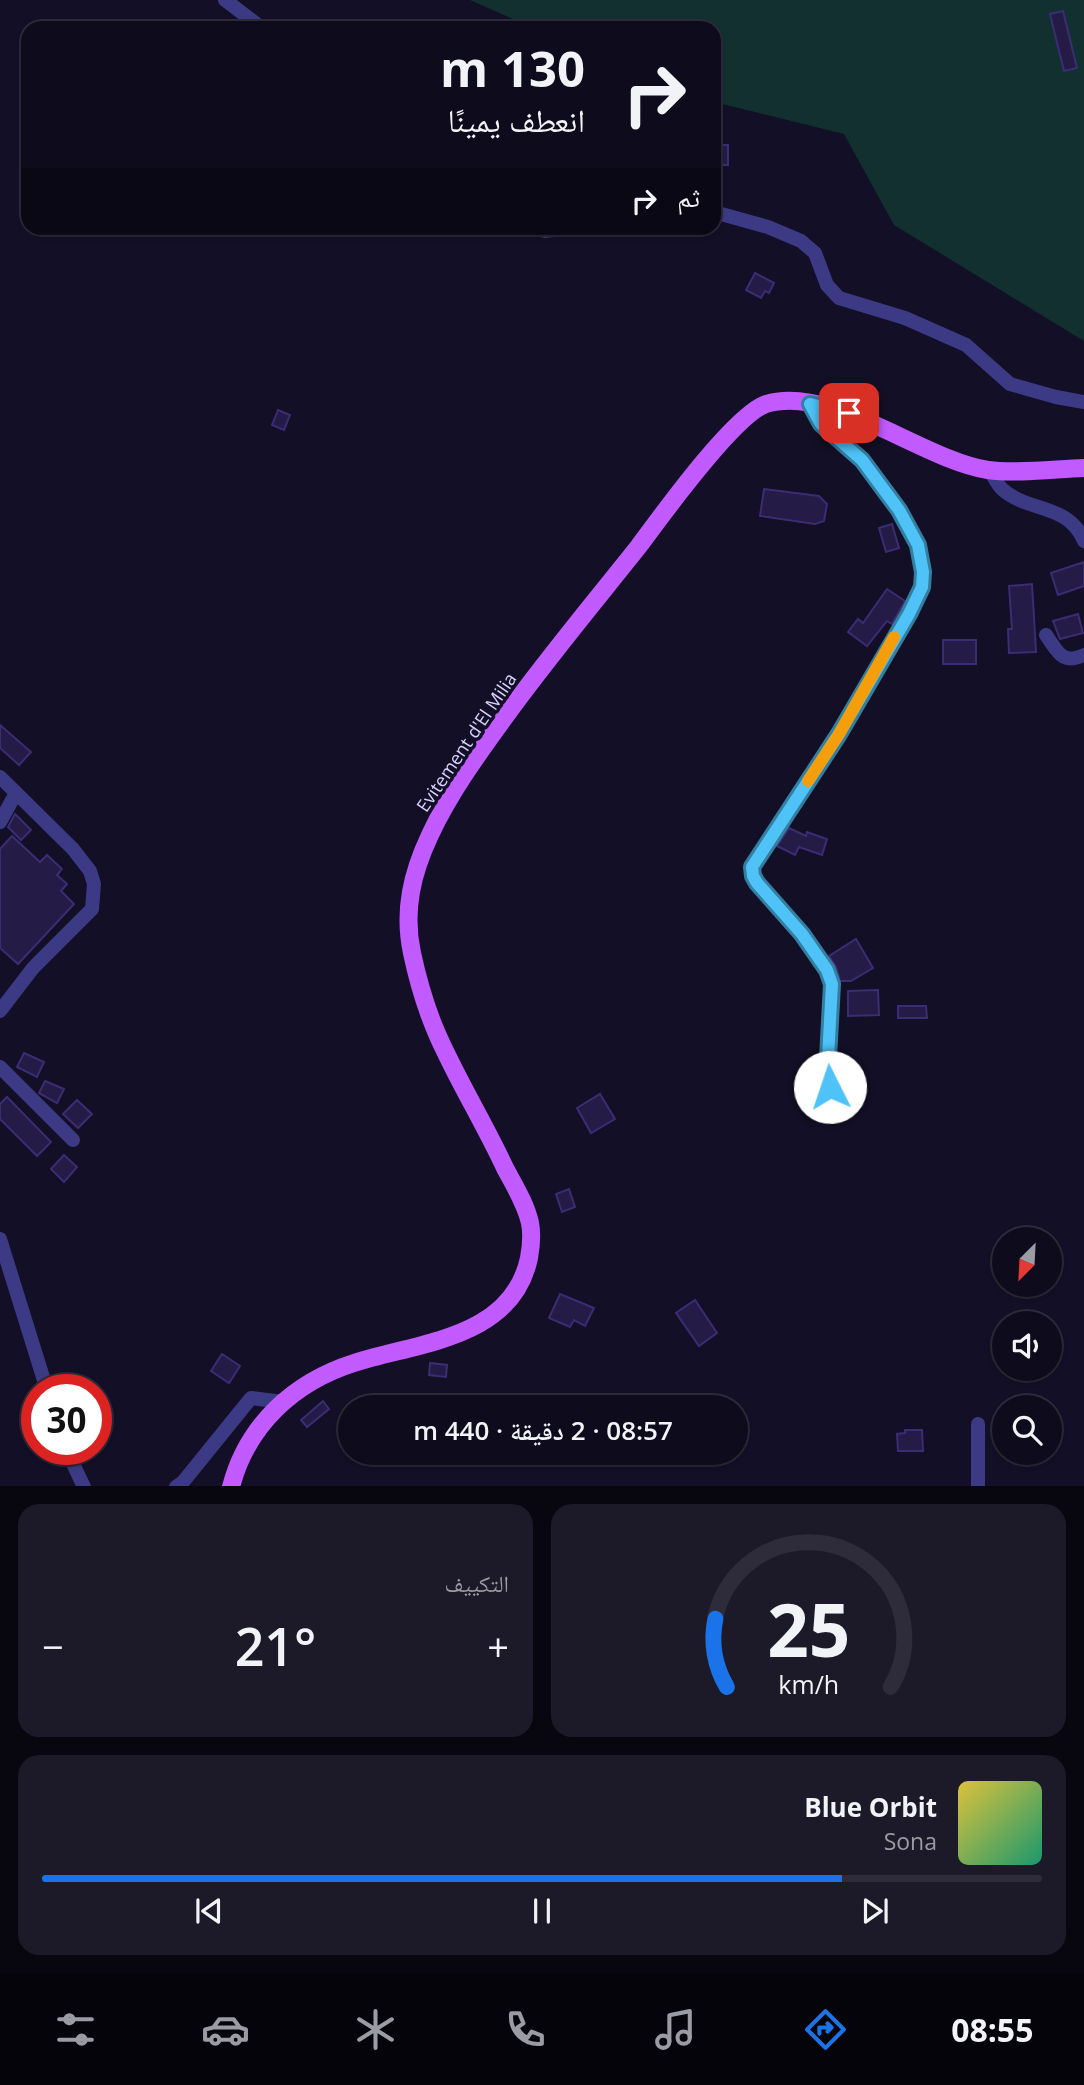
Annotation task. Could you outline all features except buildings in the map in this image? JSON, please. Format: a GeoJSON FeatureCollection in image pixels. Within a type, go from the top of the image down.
{"type":"FeatureCollection","features":[{"type":"Feature","properties":{"kind":"main road","name":"Evitement d'El Milia"},"geometry":{"type":"LineString","coordinates":[[231,1486],[238,1464],[264,1419],[316,1378],[350,1364],[464,1332],[499,1312],[515,1294],[529,1258],[530,1223],[436,1031],[421,989],[411,947],[408,919],[413,877],[452,794],[492,735],[673,501],[732,430],[764,405],[779,402],[810,404],[849,413],[944,458],[990,471],[1084,468]]}},
{"type":"Feature","properties":{"kind":"street"},"geometry":{"type":"LineString","coordinates":[[225,0],[253,21]]}},
{"type":"Feature","properties":{"kind":"street"},"geometry":{"type":"LineString","coordinates":[[721,214],[768,227],[801,241],[816,253],[827,285],[839,299],[905,318],[966,345],[1010,384],[1084,402]]}},
{"type":"Feature","properties":{"kind":"street"},"geometry":{"type":"LineString","coordinates":[[810,404],[821,424],[862,460],[899,510],[918,545],[923,572],[922,587],[909,614],[839,734],[752,867],[757,883],[802,934],[827,970],[832,984],[828,1058],[830,1087]]}},
{"type":"Feature","properties":{"kind":"street"},"geometry":{"type":"LineString","coordinates":[[990,471],[1001,488],[1014,497],[1065,516],[1079,530],[1084,541]]}},
{"type":"Feature","properties":{"kind":"street"},"geometry":{"type":"LineString","coordinates":[[1046,635],[1066,658],[1073,660],[1084,655]]}},
{"type":"Feature","properties":{"kind":"street"},"geometry":{"type":"LineString","coordinates":[[0,777],[73,849],[90,871],[94,884],[92,909],[33,968],[1,1005]]}},
{"type":"Feature","properties":{"kind":"street"},"geometry":{"type":"LineString","coordinates":[[0,822],[16,793]]}},
{"type":"Feature","properties":{"kind":"street"},"geometry":{"type":"LineString","coordinates":[[0,1067],[73,1140]]}},
{"type":"Feature","properties":{"kind":"street"},"geometry":{"type":"LineString","coordinates":[[0,1239],[42,1374]]}},
{"type":"Feature","properties":{"kind":"street"},"geometry":{"type":"LineString","coordinates":[[176,1486],[183,1482],[251,1398],[283,1402]]}},
{"type":"Feature","properties":{"kind":"street"},"geometry":{"type":"LineString","coordinates":[[978,1424],[978,1486]]}},
{"type":"Feature","properties":{"kind":"street"},"geometry":{"type":"LineString","coordinates":[[74,1465],[84,1486]]}},
{"type":"Feature","properties":{"kind":"green space"},"geometry":{"type":"Polygon","coordinates":[[[470,0],[1084,0],[1084,341],[894,225],[844,134],[721,104],[721,21],[517,21],[470,0]]]}},
{"type":"Feature","properties":{"kind":"slow traffic"},"geometry":{"type":"LineString","coordinates":[[808,781],[839,734],[894,637]]}},
{"type":"Feature","properties":{"kind":"route"},"geometry":{"type":"LineString","coordinates":[[830,1087],[832,1082],[828,1058],[833,993],[827,970],[802,934],[757,883],[752,871],[754,863],[839,734],[922,587],[922,558],[909,526],[862,460],[821,424],[810,404],[849,413]]}}]}
